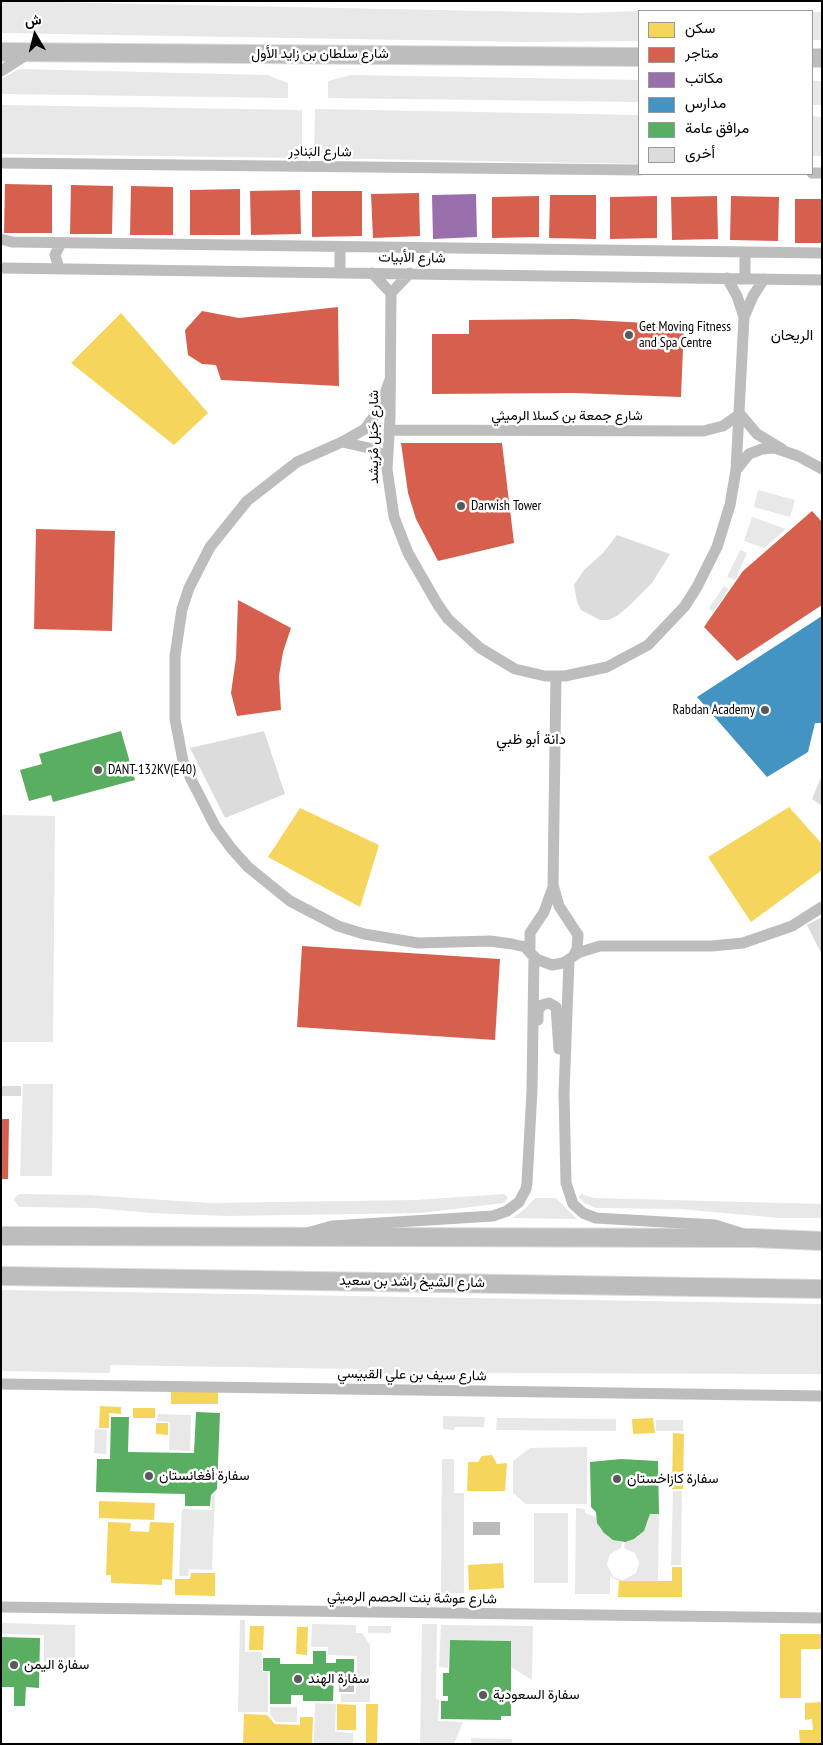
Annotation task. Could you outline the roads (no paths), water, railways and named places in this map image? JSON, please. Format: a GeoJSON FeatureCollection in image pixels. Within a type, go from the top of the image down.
{"type":"FeatureCollection","features":[{"type":"Feature","properties":{"kind":"main road","name":"شارع سلطان بن زايد الأول"},"geometry":{"type":"LineString","coordinates":[[1,52],[638,57]]}},
{"type":"Feature","properties":{"kind":"main road"},"geometry":{"type":"LineString","coordinates":[[1,1236],[753,1238],[822,1241]]}},
{"type":"Feature","properties":{"kind":"main road","name":"شارع الشيخ راشد بن سعيد"},"geometry":{"type":"LineString","coordinates":[[1,1276],[822,1289]]}},
{"type":"Feature","properties":{"kind":"street"},"geometry":{"type":"LineString","coordinates":[[1,71],[30,52]]}},
{"type":"Feature","properties":{"kind":"street","name":"شارع البَنادِر"},"geometry":{"type":"LineString","coordinates":[[1,163],[638,170]]}},
{"type":"Feature","properties":{"kind":"street"},"geometry":{"type":"LineString","coordinates":[[1,239],[12,242],[63,243],[822,253]]}},
{"type":"Feature","properties":{"kind":"street"},"geometry":{"type":"LineString","coordinates":[[59,268],[55,255],[63,243]]}},
{"type":"Feature","properties":{"kind":"street"},"geometry":{"type":"LineString","coordinates":[[340,246],[340,272]]}},
{"type":"Feature","properties":{"kind":"street"},"geometry":{"type":"LineString","coordinates":[[745,252],[745,279]]}},
{"type":"Feature","properties":{"kind":"street","name":"شارع الأبيات"},"geometry":{"type":"LineString","coordinates":[[1,268],[822,280]]}},
{"type":"Feature","properties":{"kind":"street"},"geometry":{"type":"LineString","coordinates":[[372,273],[391,293],[410,273]]}},
{"type":"Feature","properties":{"kind":"street","name":"شارع جَبَل مُرَيشد"},"geometry":{"type":"LineString","coordinates":[[391,293],[390,430],[387,457],[391,501],[401,535],[417,570],[448,619],[480,648],[503,662],[533,674],[556,676],[592,672],[622,661],[648,645],[671,623],[697,587],[717,547],[730,504],[736,470],[744,317],[737,296],[727,278]]}},
{"type":"Feature","properties":{"kind":"street","name":"شارع جَبَل مُرَيشد"},"geometry":{"type":"LineString","coordinates":[[744,317],[753,296],[764,279]]}},
{"type":"Feature","properties":{"kind":"street"},"geometry":{"type":"LineString","coordinates":[[389,382],[376,416],[364,429],[342,442],[297,462],[263,486],[226,524],[198,567],[182,609],[174,663],[175,719],[183,760],[202,803],[231,848],[248,867],[276,891],[313,914],[355,931],[391,940],[418,943],[504,942],[532,953],[542,963],[552,965],[600,946],[698,947],[743,942],[792,926],[822,907]]}},
{"type":"Feature","properties":{"kind":"street"},"geometry":{"type":"LineString","coordinates":[[740,414],[757,434],[822,469]]}},
{"type":"Feature","properties":{"kind":"street","name":"شارع جمعة بن كسلا الرميثي"},"geometry":{"type":"LineString","coordinates":[[390,430],[703,431],[724,426],[740,414]]}},
{"type":"Feature","properties":{"kind":"street"},"geometry":{"type":"LineString","coordinates":[[342,442],[360,445],[387,457]]}},
{"type":"Feature","properties":{"kind":"street"},"geometry":{"type":"LineString","coordinates":[[736,470],[744,459],[755,451],[768,448],[782,449]]}},
{"type":"Feature","properties":{"kind":"street"},"geometry":{"type":"LineString","coordinates":[[556,676],[553,885],[559,906],[578,935],[577,949],[571,957],[564,1093],[566,1183],[570,1198],[584,1213],[603,1219],[716,1224],[753,1238]]}},
{"type":"Feature","properties":{"kind":"street"},"geometry":{"type":"LineString","coordinates":[[298,1237],[332,1226],[486,1217],[507,1211],[518,1202],[526,1189],[532,1090],[532,953],[530,933],[544,912],[553,885]]}},
{"type":"Feature","properties":{"kind":"street"},"geometry":{"type":"LineString","coordinates":[[532,1090],[538,1075],[538,1011],[542,1005],[549,1004],[558,1011],[559,1072],[564,1093]]}},
{"type":"Feature","properties":{"kind":"street","name":"شارع سيف بن علي القبيسي"},"geometry":{"type":"LineString","coordinates":[[1,1384],[822,1396]]}},
{"type":"Feature","properties":{"kind":"street","name":"شارع عوشة بنت الحصم الرميثي"},"geometry":{"type":"LineString","coordinates":[[1,1607],[822,1618]]}},
{"type":"Feature","properties":{"kind":"place","name":"Get Moving Fitness and Spa Centre"},"geometry":{"type":"Point","coordinates":[629,335]}},
{"type":"Feature","properties":{"kind":"place","name":"Darwish Tower"},"geometry":{"type":"Point","coordinates":[461,506]}},
{"type":"Feature","properties":{"kind":"place","name":"Rabdan Academy"},"geometry":{"type":"Point","coordinates":[765,710]}},
{"type":"Feature","properties":{"kind":"place","name":"DANT-132KV(E40)"},"geometry":{"type":"Point","coordinates":[98,770]}},
{"type":"Feature","properties":{"kind":"place","name":"سفارة أفغانستان"},"geometry":{"type":"Point","coordinates":[149,1476]}},
{"type":"Feature","properties":{"kind":"place","name":"سفارة كازاخستان"},"geometry":{"type":"Point","coordinates":[617,1479]}},
{"type":"Feature","properties":{"kind":"place","name":"سفارة اليمن"},"geometry":{"type":"Point","coordinates":[14,1665]}},
{"type":"Feature","properties":{"kind":"place","name":"سفارة الهند"},"geometry":{"type":"Point","coordinates":[298,1679]}},
{"type":"Feature","properties":{"kind":"place","name":"سفارة السعودية"},"geometry":{"type":"Point","coordinates":[483,1695]}},
{"type":"Feature","properties":{"kind":"district","name":"الريحان"},"geometry":{"type":"Point","coordinates":[792,336]}},
{"type":"Feature","properties":{"kind":"district","name":"دانة أبو ظبي"},"geometry":{"type":"Point","coordinates":[531,740]}}]}
